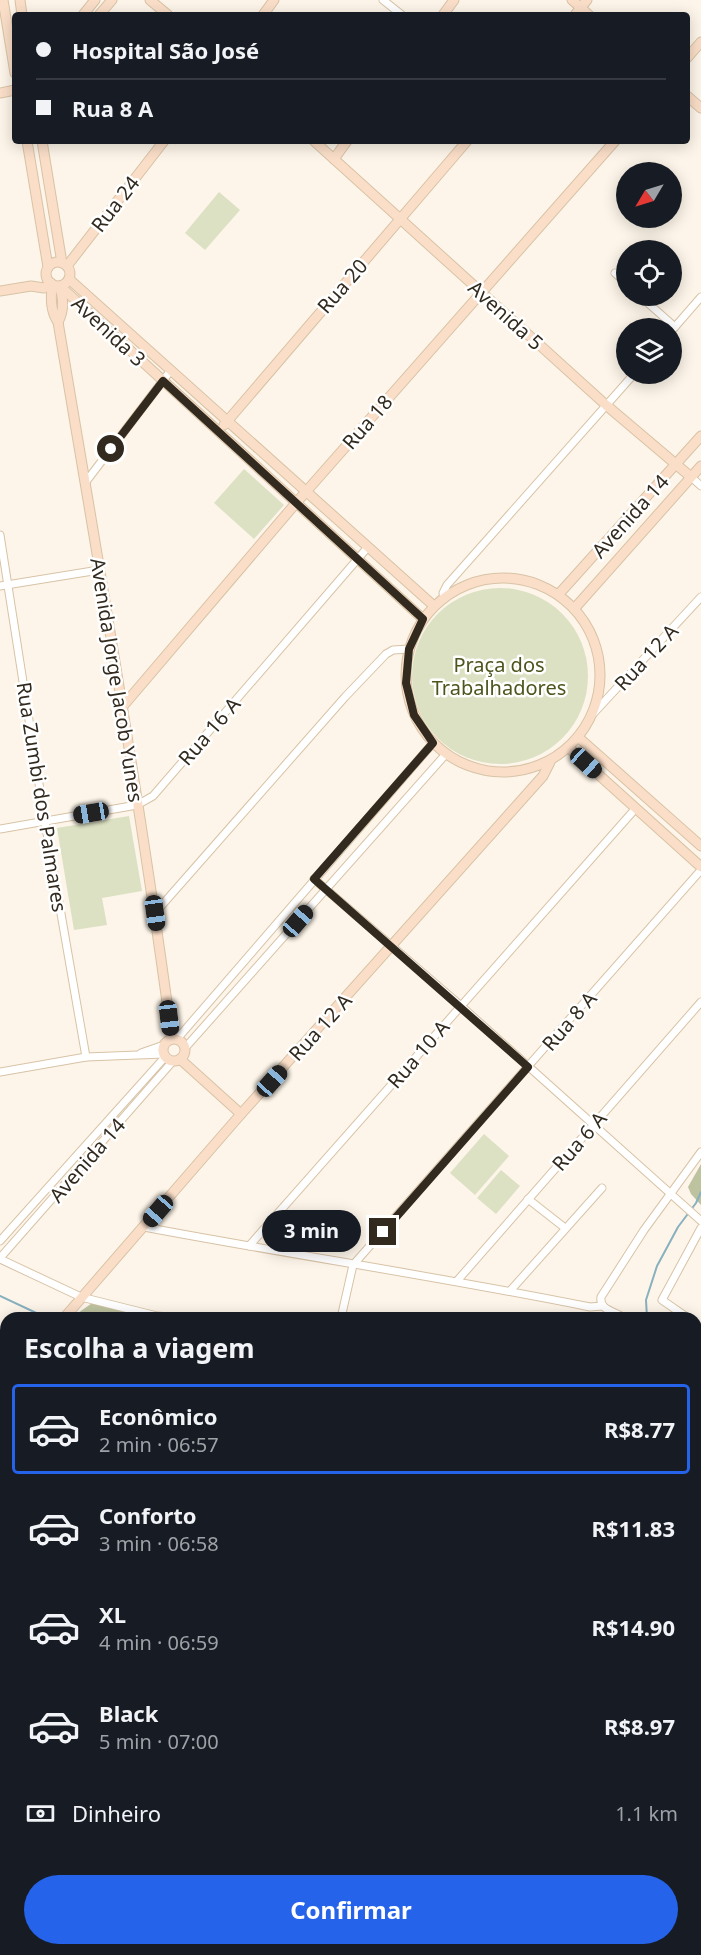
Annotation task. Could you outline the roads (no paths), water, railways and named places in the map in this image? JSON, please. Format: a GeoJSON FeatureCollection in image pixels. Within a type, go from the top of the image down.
{"type":"FeatureCollection","features":[{"type":"Feature","properties":{"kind":"street"},"geometry":{"type":"LineString","coordinates":[[3,0],[12,56]]}},
{"type":"Feature","properties":{"kind":"street"},"geometry":{"type":"LineString","coordinates":[[85,12],[95,0]]}},
{"type":"Feature","properties":{"kind":"street"},"geometry":{"type":"LineString","coordinates":[[102,12],[112,0]]}},
{"type":"Feature","properties":{"kind":"street"},"geometry":{"type":"LineString","coordinates":[[150,0],[164,12]]}},
{"type":"Feature","properties":{"kind":"street"},"geometry":{"type":"LineString","coordinates":[[383,0],[398,12]]}},
{"type":"Feature","properties":{"kind":"street"},"geometry":{"type":"LineString","coordinates":[[572,0],[581,8]]}},
{"type":"Feature","properties":{"kind":"street"},"geometry":{"type":"LineString","coordinates":[[690,55],[701,42]]}},
{"type":"Feature","properties":{"kind":"street","name":"Avenida Jorge Jacob Yunes"},"geometry":{"type":"LineString","coordinates":[[28,144],[52,280],[52,306],[54,317],[58,322],[123,706],[155,913],[171,1051]]}},
{"type":"Feature","properties":{"kind":"street"},"geometry":{"type":"LineString","coordinates":[[0,291],[31,286],[44,288],[52,280],[69,279],[69,272],[64,264],[43,144]]}},
{"type":"Feature","properties":{"kind":"street","name":"Rua 24"},"geometry":{"type":"LineString","coordinates":[[64,264],[162,144]]}},
{"type":"Feature","properties":{"kind":"street","name":"Avenida 5"},"geometry":{"type":"LineString","coordinates":[[317,144],[606,405],[701,486]]}},
{"type":"Feature","properties":{"kind":"street"},"geometry":{"type":"LineString","coordinates":[[334,159],[345,144]]}},
{"type":"Feature","properties":{"kind":"street","name":"Rua 20"},"geometry":{"type":"LineString","coordinates":[[218,432],[464,144]]}},
{"type":"Feature","properties":{"kind":"street","name":"Rua 18"},"geometry":{"type":"LineString","coordinates":[[123,706],[306,491],[612,144]]}},
{"type":"Feature","properties":{"kind":"street"},"geometry":{"type":"LineString","coordinates":[[52,280],[53,263],[64,264]]}},
{"type":"Feature","properties":{"kind":"street","name":"Avenida 3"},"geometry":{"type":"LineString","coordinates":[[69,279],[434,606]]}},
{"type":"Feature","properties":{"kind":"street","name":"Avenida 3"},"geometry":{"type":"LineString","coordinates":[[52,280],[423,619]]}},
{"type":"Feature","properties":{"kind":"street"},"geometry":{"type":"LineString","coordinates":[[682,319],[701,297]]}},
{"type":"Feature","properties":{"kind":"street"},"geometry":{"type":"LineString","coordinates":[[651,306],[663,318]]}},
{"type":"Feature","properties":{"kind":"street"},"geometry":{"type":"LineString","coordinates":[[85,483],[171,370]]}},
{"type":"Feature","properties":{"kind":"street"},"geometry":{"type":"LineString","coordinates":[[444,599],[443,593],[447,585],[624,384]]}},
{"type":"Feature","properties":{"kind":"street","name":"Avenida 14"},"geometry":{"type":"LineString","coordinates":[[558,595],[701,436]]}},
{"type":"Feature","properties":{"kind":"street","name":"Avenida 14"},"geometry":{"type":"LineString","coordinates":[[574,609],[701,466]]}},
{"type":"Feature","properties":{"kind":"street","name":"Rua Zumbi dos Palmares"},"geometry":{"type":"LineString","coordinates":[[0,536],[4,585],[86,1058]]}},
{"type":"Feature","properties":{"kind":"street","name":"Rua 16 A"},"geometry":{"type":"LineString","coordinates":[[0,829],[137,805],[153,796],[368,547]]}},
{"type":"Feature","properties":{"kind":"street"},"geometry":{"type":"LineString","coordinates":[[4,585],[99,570]]}},
{"type":"Feature","properties":{"kind":"street"},"geometry":{"type":"LineString","coordinates":[[507,578],[534,583],[558,595],[574,609],[589,633],[598,660],[599,689],[591,716],[578,737],[569,748],[550,762],[525,771],[499,772],[471,767],[446,754],[433,743],[414,715],[406,683],[409,649],[423,619],[434,606],[456,590],[481,580],[507,578]]}},
{"type":"Feature","properties":{"kind":"street","name":"Rua 12 A"},"geometry":{"type":"LineString","coordinates":[[591,716],[701,597]]}},
{"type":"Feature","properties":{"kind":"street"},"geometry":{"type":"LineString","coordinates":[[155,913],[345,697],[386,654],[393,650],[409,649]]}},
{"type":"Feature","properties":{"kind":"street"},"geometry":{"type":"LineString","coordinates":[[578,737],[701,846]]}},
{"type":"Feature","properties":{"kind":"street","name":"Avenida 14"},"geometry":{"type":"LineString","coordinates":[[0,1259],[314,879],[433,743]]}},
{"type":"Feature","properties":{"kind":"street"},"geometry":{"type":"LineString","coordinates":[[569,748],[701,869]]}},
{"type":"Feature","properties":{"kind":"street","name":"Avenida 14"},"geometry":{"type":"LineString","coordinates":[[171,1051],[185,1053],[185,1048],[446,754]]}},
{"type":"Feature","properties":{"kind":"street","name":"Rua 12 A"},"geometry":{"type":"LineString","coordinates":[[69,1312],[241,1114],[543,776],[550,762]]}},
{"type":"Feature","properties":{"kind":"street","name":"Rua 10 A"},"geometry":{"type":"LineString","coordinates":[[249,1246],[636,808]]}},
{"type":"Feature","properties":{"kind":"street","name":"Rua 8 A"},"geometry":{"type":"LineString","coordinates":[[342,1312],[353,1265],[701,869]]}},
{"type":"Feature","properties":{"kind":"street"},"geometry":{"type":"LineString","coordinates":[[314,879],[461,1006],[669,1194],[699,1218]]}},
{"type":"Feature","properties":{"kind":"street","name":"Rua 6 A"},"geometry":{"type":"LineString","coordinates":[[457,1281],[701,1002]]}},
{"type":"Feature","properties":{"kind":"street"},"geometry":{"type":"LineString","coordinates":[[0,1072],[86,1058],[171,1051],[241,1114]]}},
{"type":"Feature","properties":{"kind":"street","name":"Avenida 14"},"geometry":{"type":"LineString","coordinates":[[0,1241],[171,1051]]}},
{"type":"Feature","properties":{"kind":"street"},"geometry":{"type":"LineString","coordinates":[[603,1306],[600,1302],[601,1297],[608,1285],[669,1194],[701,1152]]}},
{"type":"Feature","properties":{"kind":"street"},"geometry":{"type":"LineString","coordinates":[[510,1291],[602,1188]]}},
{"type":"Feature","properties":{"kind":"street"},"geometry":{"type":"LineString","coordinates":[[528,1199],[565,1228]]}},
{"type":"Feature","properties":{"kind":"street"},"geometry":{"type":"LineString","coordinates":[[144,1227],[353,1265],[457,1281],[590,1307],[603,1306],[615,1312]]}},
{"type":"Feature","properties":{"kind":"street"},"geometry":{"type":"LineString","coordinates":[[679,1312],[662,1300],[701,1228]]}},
{"type":"Feature","properties":{"kind":"street"},"geometry":{"type":"LineString","coordinates":[[0,1259],[81,1297],[141,1312]]}},
{"type":"Feature","properties":{"kind":"waterway"},"geometry":{"type":"LineString","coordinates":[[647,1312],[646,1300],[657,1266],[678,1227],[696,1203],[701,1192]]}},
{"type":"Feature","properties":{"kind":"waterway"},"geometry":{"type":"LineString","coordinates":[[0,1296],[34,1312]]}},
{"type":"Feature","properties":{"kind":"park label","name":"Praça dos Trabalhadores"},"geometry":{"type":"Point","coordinates":[499,676]}}]}
